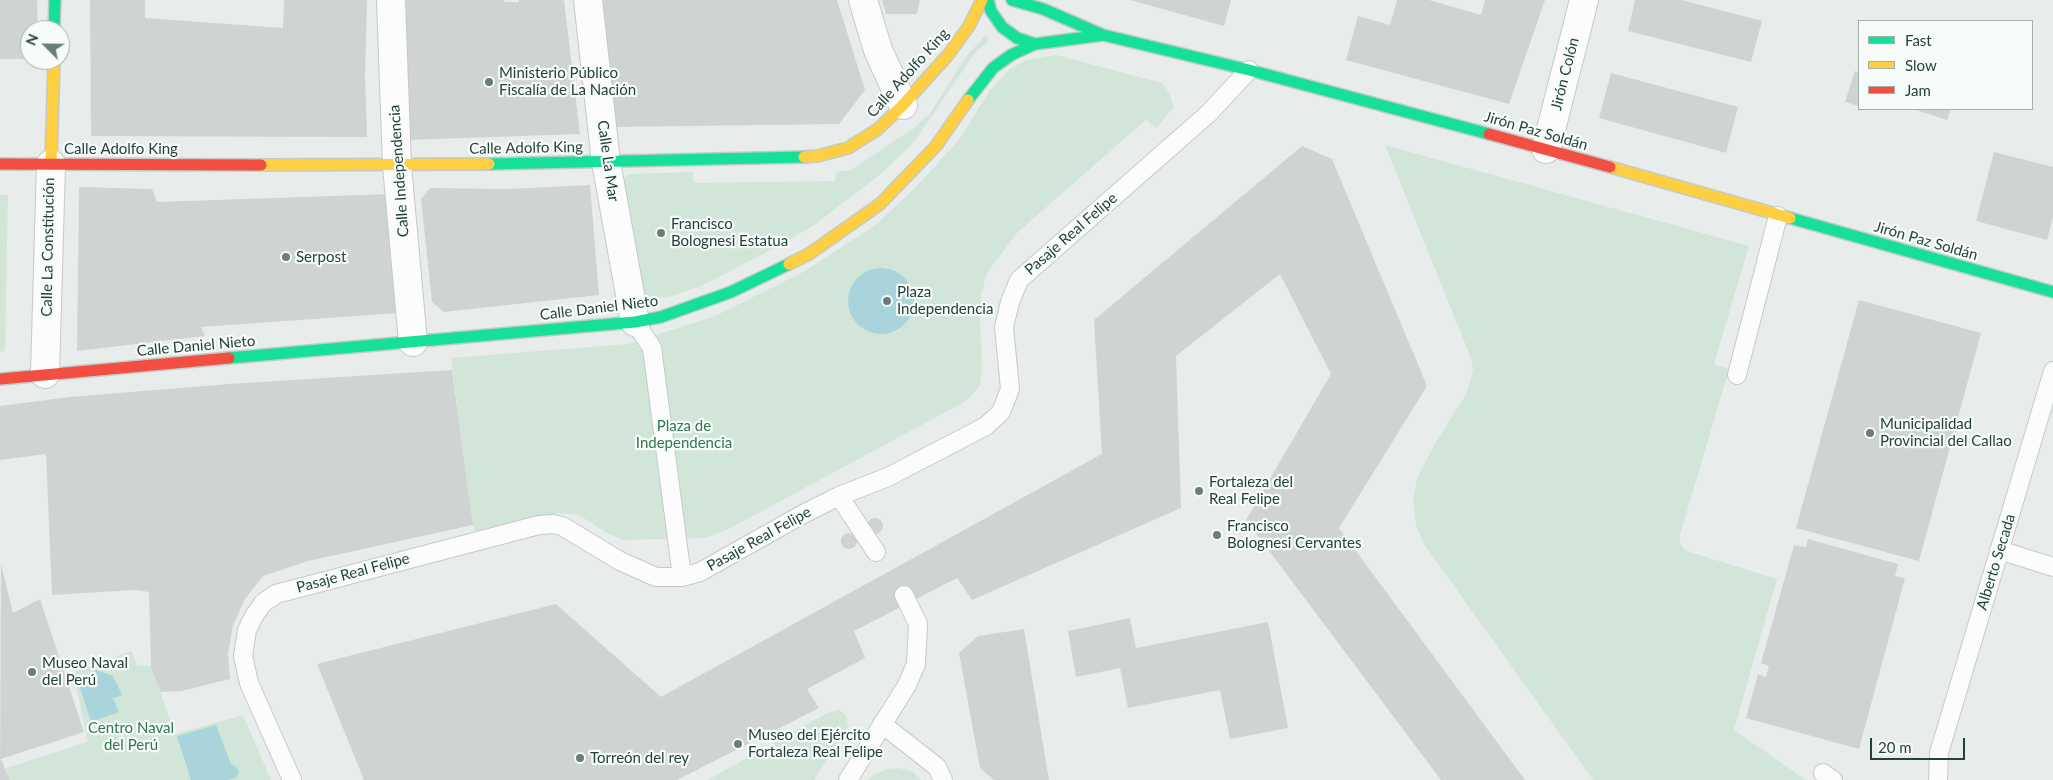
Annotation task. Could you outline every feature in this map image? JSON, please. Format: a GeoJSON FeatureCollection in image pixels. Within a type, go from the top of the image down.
{"type":"FeatureCollection","features":[{"type":"Feature","properties":{"kind":"street"},"geometry":{"type":"LineString","coordinates":[[54,20],[55,0]]}},
{"type":"Feature","properties":{"kind":"street","name":"Calle Independencia"},"geometry":{"type":"LineString","coordinates":[[391,0],[397,166],[413,342]]}},
{"type":"Feature","properties":{"kind":"street","name":"Calle La Mar"},"geometry":{"type":"LineString","coordinates":[[588,0],[606,162],[635,322]]}},
{"type":"Feature","properties":{"kind":"street"},"geometry":{"type":"LineString","coordinates":[[863,0],[878,50],[903,105]]}},
{"type":"Feature","properties":{"kind":"street","name":"Calle Adolfo King"},"geometry":{"type":"LineString","coordinates":[[0,164],[397,166],[780,159],[817,156],[848,148],[878,129],[903,105],[948,55],[969,26],[982,0]]}},
{"type":"Feature","properties":{"kind":"street"},"geometry":{"type":"LineString","coordinates":[[988,0],[991,11],[1002,27],[1017,38],[1035,44]]}},
{"type":"Feature","properties":{"kind":"street","name":"Jirón Paz Soldán"},"geometry":{"type":"LineString","coordinates":[[1012,0],[1043,9],[1103,35],[1249,70],[1546,149],[1778,216],[2053,292]]}},
{"type":"Feature","properties":{"kind":"street","name":"Jirón Colón"},"geometry":{"type":"LineString","coordinates":[[1546,149],[1584,0]]}},
{"type":"Feature","properties":{"kind":"street","name":"Calle Daniel Nieto"},"geometry":{"type":"LineString","coordinates":[[0,379],[635,322],[661,317],[701,304],[809,254],[880,204],[936,146],[993,68],[1011,55],[1035,44],[1103,35]]}},
{"type":"Feature","properties":{"kind":"street","name":"Calle La Constitución"},"geometry":{"type":"LineString","coordinates":[[45,374],[54,70]]}},
{"type":"Feature","properties":{"kind":"lane","name":"Pasaje Real Felipe"},"geometry":{"type":"LineString","coordinates":[[292,780],[249,684],[243,656],[247,630],[263,603],[276,594],[539,525],[553,524],[562,526],[620,562],[656,577],[682,577],[700,572],[839,496],[888,477],[986,426],[1001,412],[1010,390],[1004,327],[1010,302],[1019,280],[1209,113],[1249,70]]}},
{"type":"Feature","properties":{"kind":"lane"},"geometry":{"type":"LineString","coordinates":[[1737,375],[1778,216]]}},
{"type":"Feature","properties":{"kind":"lane"},"geometry":{"type":"LineString","coordinates":[[635,322],[652,348],[682,577]]}},
{"type":"Feature","properties":{"kind":"lane","name":"Alberto Secada"},"geometry":{"type":"LineString","coordinates":[[1938,780],[1939,753],[2053,371]]}},
{"type":"Feature","properties":{"kind":"lane"},"geometry":{"type":"LineString","coordinates":[[839,496],[876,552]]}},
{"type":"Feature","properties":{"kind":"lane"},"geometry":{"type":"LineString","coordinates":[[1999,550],[2053,567]]}},
{"type":"Feature","properties":{"kind":"lane"},"geometry":{"type":"LineString","coordinates":[[848,780],[907,685],[916,664],[918,624],[904,595]]}},
{"type":"Feature","properties":{"kind":"lane"},"geometry":{"type":"LineString","coordinates":[[882,724],[937,767],[943,780]]}},
{"type":"Feature","properties":{"kind":"green space"},"geometry":{"type":"Polygon","coordinates":[[[986,35],[989,38],[988,41],[974,54],[914,142],[882,173],[813,226],[701,286],[668,297],[650,297],[639,292],[622,180],[629,174],[693,172],[693,183],[835,181],[836,172],[851,170],[912,129],[929,115],[967,55],[986,35]]]}},
{"type":"Feature","properties":{"kind":"green space","name":"Plaza de Independencia"},"geometry":{"type":"Polygon","coordinates":[[[1056,55],[1162,83],[1169,92],[1174,107],[1156,128],[1146,120],[1017,233],[987,273],[981,295],[982,371],[980,386],[966,401],[727,530],[705,538],[623,540],[605,532],[579,515],[559,513],[475,531],[451,358],[628,344],[715,316],[805,271],[874,226],[914,189],[958,141],[990,90],[1010,69],[1026,60],[1056,55]]]}},
{"type":"Feature","properties":{"kind":"green space"},"geometry":{"type":"Polygon","coordinates":[[[1385,145],[1749,246],[1714,364],[1729,369],[1680,535],[1680,542],[1683,548],[1690,552],[1777,579],[1734,730],[1806,780],[1593,780],[1424,544],[1416,525],[1413,501],[1417,478],[1437,440],[1465,396],[1473,369],[1471,358],[1385,145]]]}},
{"type":"Feature","properties":{"kind":"green space"},"geometry":{"type":"Polygon","coordinates":[[[0,195],[8,195],[5,351],[0,352],[0,195]]]}},
{"type":"Feature","properties":{"kind":"green space","name":"Centro Naval del Perú"},"geometry":{"type":"Polygon","coordinates":[[[131,651],[137,665],[151,666],[175,734],[243,715],[271,780],[10,780],[6,768],[88,742],[73,672],[131,651]]]}},
{"type":"Feature","properties":{"kind":"green space"},"geometry":{"type":"Polygon","coordinates":[[[840,710],[846,716],[848,727],[814,780],[708,780],[827,713],[840,710]]]}},
{"type":"Feature","properties":{"kind":"green space"},"geometry":{"type":"Polygon","coordinates":[[[899,768],[911,771],[922,780],[868,780],[875,774],[887,769],[899,768]]]}},
{"type":"Feature","properties":{"kind":"water"},"geometry":{"type":"Polygon","coordinates":[[[874,268],[888,268],[900,273],[909,282],[914,294],[912,314],[905,325],[888,334],[874,334],[862,329],[853,320],[848,308],[848,294],[853,282],[862,273],[874,268]]]}},
{"type":"Feature","properties":{"kind":"water"},"geometry":{"type":"Polygon","coordinates":[[[96,670],[113,676],[122,695],[113,698],[119,712],[91,722],[80,688],[83,680],[96,670]]]}},
{"type":"Feature","properties":{"kind":"water"},"geometry":{"type":"Polygon","coordinates":[[[216,725],[231,764],[239,772],[236,778],[228,780],[191,780],[177,736],[216,725]]]}},
{"type":"Feature","properties":{"kind":"building"},"geometry":{"type":"Polygon","coordinates":[[[0,0],[37,0],[38,20],[20,20],[20,59],[0,59],[0,0]]]}},
{"type":"Feature","properties":{"kind":"building"},"geometry":{"type":"Polygon","coordinates":[[[90,0],[145,0],[145,18],[283,28],[284,0],[367,0],[365,76],[367,137],[91,136],[90,0]]]}},
{"type":"Feature","properties":{"kind":"building","name":"Ministerio Público Fiscalía de La Nación"},"geometry":{"type":"Polygon","coordinates":[[[404,0],[504,0],[504,2],[519,2],[519,0],[564,0],[580,134],[405,140],[404,0]]]}},
{"type":"Feature","properties":{"kind":"building"},"geometry":{"type":"Polygon","coordinates":[[[598,0],[837,0],[865,90],[839,124],[612,127],[598,0]]]}},
{"type":"Feature","properties":{"kind":"building"},"geometry":{"type":"Polygon","coordinates":[[[882,0],[920,0],[917,14],[886,14],[882,0]]]}},
{"type":"Feature","properties":{"kind":"building"},"geometry":{"type":"Polygon","coordinates":[[[1130,0],[1231,0],[1224,26],[1130,0]]]}},
{"type":"Feature","properties":{"kind":"building"},"geometry":{"type":"Polygon","coordinates":[[[1397,0],[1429,0],[1481,15],[1485,0],[1545,0],[1509,104],[1346,60],[1358,16],[1390,25],[1397,0]]]}},
{"type":"Feature","properties":{"kind":"building"},"geometry":{"type":"Polygon","coordinates":[[[1635,0],[1682,0],[1762,21],[1751,62],[1628,31],[1635,0]]]}},
{"type":"Feature","properties":{"kind":"building"},"geometry":{"type":"Polygon","coordinates":[[[1855,71],[1858,72],[1858,106],[1845,102],[1855,71]]]}},
{"type":"Feature","properties":{"kind":"building"},"geometry":{"type":"Polygon","coordinates":[[[1611,73],[1738,107],[1726,153],[1599,118],[1611,73]]]}},
{"type":"Feature","properties":{"kind":"building"},"geometry":{"type":"Polygon","coordinates":[[[1916,110],[1951,110],[1947,120],[1916,110]]]}},
{"type":"Feature","properties":{"kind":"building"},"geometry":{"type":"Polygon","coordinates":[[[1302,146],[1332,159],[1427,386],[1339,528],[1525,780],[1441,780],[1246,520],[1331,374],[1280,274],[1176,356],[1181,508],[972,600],[957,578],[854,631],[865,658],[807,689],[819,708],[677,780],[364,780],[317,664],[556,604],[661,697],[1102,454],[1094,320],[1302,146]]]}},
{"type":"Feature","properties":{"kind":"building"},"geometry":{"type":"Polygon","coordinates":[[[1994,152],[2053,167],[2053,217],[2047,240],[1976,221],[1994,152]]]}},
{"type":"Feature","properties":{"kind":"building"},"geometry":{"type":"Polygon","coordinates":[[[590,185],[599,295],[444,312],[432,302],[421,199],[430,188],[508,189],[590,185]]]}},
{"type":"Feature","properties":{"kind":"building","name":"Serpost"},"geometry":{"type":"Polygon","coordinates":[[[79,187],[152,189],[157,202],[391,194],[398,313],[201,327],[205,336],[77,351],[79,187]]]}},
{"type":"Feature","properties":{"kind":"building"},"geometry":{"type":"Polygon","coordinates":[[[1859,300],[1981,333],[1919,561],[1796,528],[1859,300]]]}},
{"type":"Feature","properties":{"kind":"building"},"geometry":{"type":"Polygon","coordinates":[[[452,370],[473,525],[308,561],[263,576],[245,599],[233,625],[228,654],[230,679],[181,691],[160,692],[151,666],[149,592],[135,590],[52,595],[46,454],[0,460],[0,406],[70,397],[229,384],[452,370]]]}},
{"type":"Feature","properties":{"kind":"building"},"geometry":{"type":"Polygon","coordinates":[[[875,518],[883,526],[875,534],[867,526],[875,518]]]}},
{"type":"Feature","properties":{"kind":"building"},"geometry":{"type":"Polygon","coordinates":[[[849,533],[855,535],[857,541],[855,547],[849,549],[843,547],[841,541],[843,535],[849,533]]]}},
{"type":"Feature","properties":{"kind":"building"},"geometry":{"type":"Polygon","coordinates":[[[1808,539],[1898,564],[1895,576],[1905,578],[1859,749],[1746,718],[1758,674],[1766,677],[1769,666],[1761,663],[1794,545],[1806,547],[1808,539]]]}},
{"type":"Feature","properties":{"kind":"building","name":"Museo Naval del Perú"},"geometry":{"type":"Polygon","coordinates":[[[1,564],[13,613],[40,599],[84,732],[1,759],[10,780],[0,780],[1,564]]]}},
{"type":"Feature","properties":{"kind":"building"},"geometry":{"type":"Polygon","coordinates":[[[1130,618],[1136,648],[1268,622],[1288,728],[1230,739],[1220,690],[1128,708],[1120,668],[1076,677],[1068,631],[1130,618]]]}},
{"type":"Feature","properties":{"kind":"building"},"geometry":{"type":"Polygon","coordinates":[[[1024,629],[1049,780],[994,780],[980,768],[959,653],[978,636],[1024,629]]]}},
{"type":"Feature","properties":{"kind":"traffic: fast"},"geometry":{"type":"LineString","coordinates":[[54,20],[55,0]]}},
{"type":"Feature","properties":{"kind":"traffic: fast"},"geometry":{"type":"LineString","coordinates":[[988,0],[991,11],[1002,27],[1017,38],[1035,44]]}},
{"type":"Feature","properties":{"kind":"traffic: fast"},"geometry":{"type":"LineString","coordinates":[[1012,0],[1043,9],[1103,35],[1249,70],[1489,134]]}},
{"type":"Feature","properties":{"kind":"traffic: fast"},"geometry":{"type":"LineString","coordinates":[[968,100],[993,68],[1011,55],[1035,44],[1103,35]]}},
{"type":"Feature","properties":{"kind":"traffic: fast"},"geometry":{"type":"LineString","coordinates":[[489,164],[804,157]]}},
{"type":"Feature","properties":{"kind":"traffic: fast"},"geometry":{"type":"LineString","coordinates":[[1790,218],[2053,292]]}},
{"type":"Feature","properties":{"kind":"traffic: fast"},"geometry":{"type":"LineString","coordinates":[[229,358],[635,322],[661,317],[731,292],[789,264]]}},
{"type":"Feature","properties":{"kind":"traffic: slow"},"geometry":{"type":"LineString","coordinates":[[804,157],[817,156],[848,148],[878,129],[903,105],[948,55],[969,26],[982,0]]}},
{"type":"Feature","properties":{"kind":"traffic: slow"},"geometry":{"type":"LineString","coordinates":[[51,164],[54,70]]}},
{"type":"Feature","properties":{"kind":"traffic: slow"},"geometry":{"type":"LineString","coordinates":[[789,264],[809,254],[880,204],[936,146],[968,100]]}},
{"type":"Feature","properties":{"kind":"traffic: slow"},"geometry":{"type":"LineString","coordinates":[[261,165],[489,164]]}},
{"type":"Feature","properties":{"kind":"traffic: slow"},"geometry":{"type":"LineString","coordinates":[[1610,167],[1790,218]]}},
{"type":"Feature","properties":{"kind":"traffic: jam"},"geometry":{"type":"LineString","coordinates":[[1489,134],[1610,167]]}},
{"type":"Feature","properties":{"kind":"traffic: jam"},"geometry":{"type":"LineString","coordinates":[[0,164],[261,165]]}},
{"type":"Feature","properties":{"kind":"traffic: jam"},"geometry":{"type":"LineString","coordinates":[[0,379],[229,358]]}},
{"type":"Feature","properties":{"kind":"place","name":"Ministerio Público Fiscalía de La Nación"},"geometry":{"type":"Point","coordinates":[489,82]}},
{"type":"Feature","properties":{"kind":"place","name":"Francisco Bolognesi Estatua"},"geometry":{"type":"Point","coordinates":[661,233]}},
{"type":"Feature","properties":{"kind":"place","name":"Serpost"},"geometry":{"type":"Point","coordinates":[286,257]}},
{"type":"Feature","properties":{"kind":"place","name":"Plaza Independencia"},"geometry":{"type":"Point","coordinates":[887,301]}},
{"type":"Feature","properties":{"kind":"place","name":"Municipalidad Provincial del Callao"},"geometry":{"type":"Point","coordinates":[1870,433]}},
{"type":"Feature","properties":{"kind":"place","name":"Fortaleza del Real Felipe"},"geometry":{"type":"Point","coordinates":[1199,491]}},
{"type":"Feature","properties":{"kind":"place","name":"Francisco Bolognesi Cervantes"},"geometry":{"type":"Point","coordinates":[1217,535]}},
{"type":"Feature","properties":{"kind":"place","name":"Museo Naval del Perú"},"geometry":{"type":"Point","coordinates":[32,672]}},
{"type":"Feature","properties":{"kind":"place","name":"Museo del Ejército Fortaleza Real Felipe"},"geometry":{"type":"Point","coordinates":[738,744]}},
{"type":"Feature","properties":{"kind":"place","name":"Torreón del rey"},"geometry":{"type":"Point","coordinates":[580,758]}}]}
